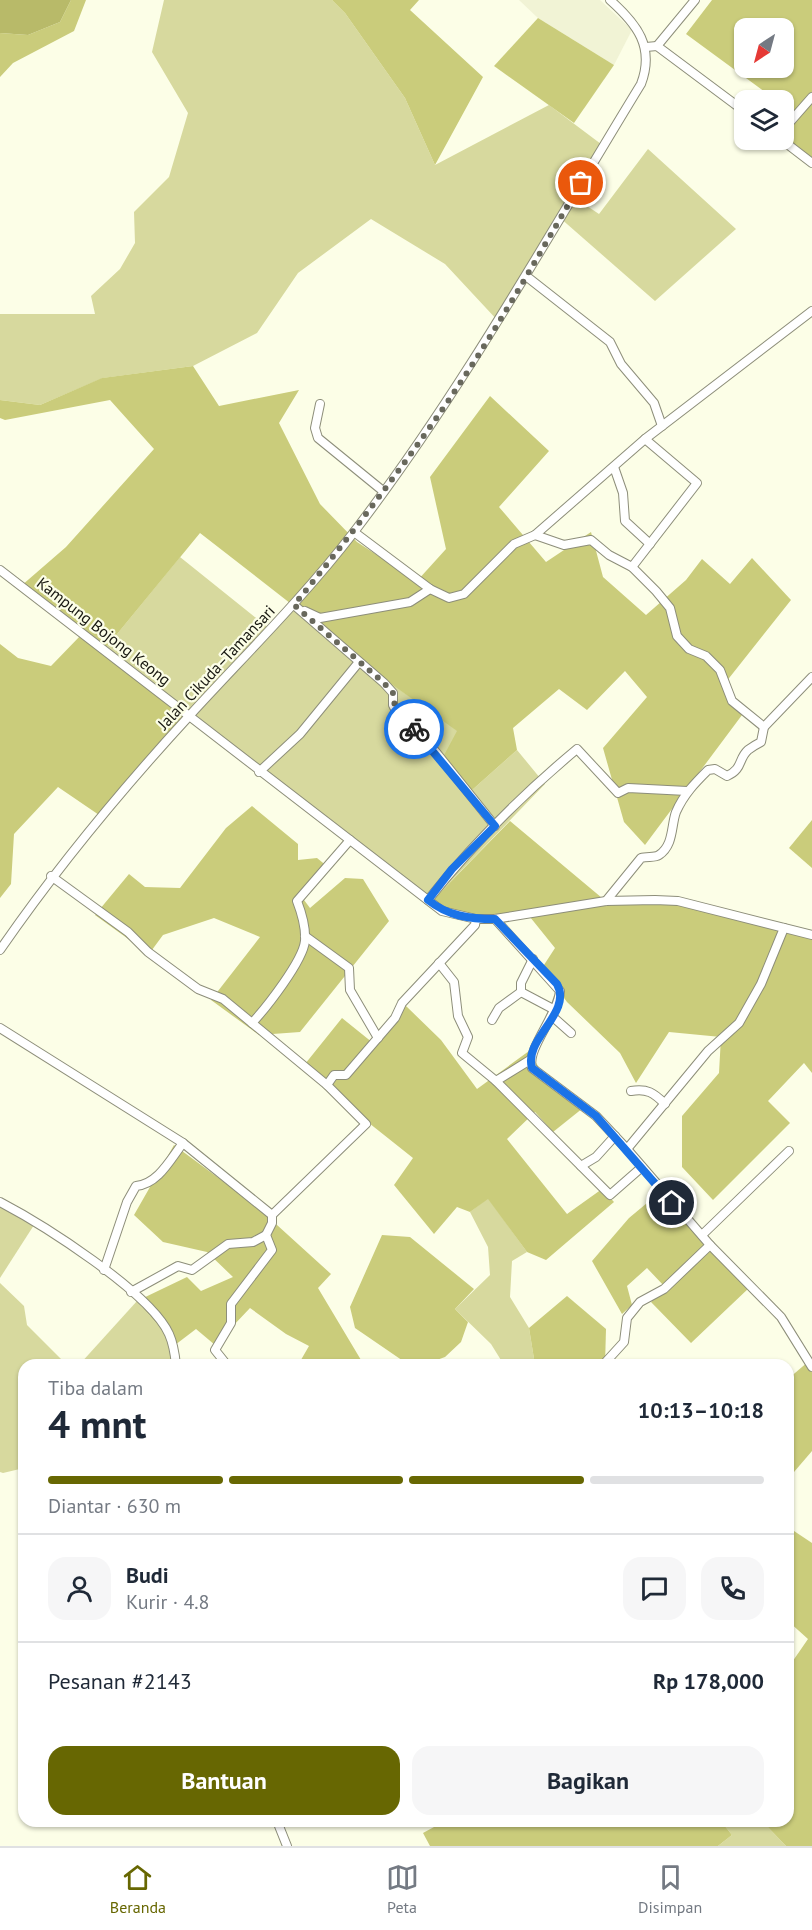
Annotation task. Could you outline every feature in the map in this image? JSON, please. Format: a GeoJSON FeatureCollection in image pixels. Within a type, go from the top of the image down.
{"type":"FeatureCollection","features":[{"type":"Feature","properties":{"kind":"street"},"geometry":{"type":"LineString","coordinates":[[610,0],[633,22],[646,46],[657,46],[734,104]]}},
{"type":"Feature","properties":{"kind":"street"},"geometry":{"type":"LineString","coordinates":[[657,46],[695,0]]}},
{"type":"Feature","properties":{"kind":"street","name":"Jalan Cikuda–Tamansari"},"geometry":{"type":"LineString","coordinates":[[0,950],[51,876],[190,715],[294,605],[354,532],[436,419],[526,276],[641,84],[647,61],[646,46]]}},
{"type":"Feature","properties":{"kind":"street"},"geometry":{"type":"LineString","coordinates":[[794,117],[812,97]]}},
{"type":"Feature","properties":{"kind":"street"},"geometry":{"type":"LineString","coordinates":[[794,149],[812,163]]}},
{"type":"Feature","properties":{"kind":"street"},"geometry":{"type":"LineString","coordinates":[[526,276],[610,342],[621,364],[654,403],[662,426]]}},
{"type":"Feature","properties":{"kind":"street"},"geometry":{"type":"LineString","coordinates":[[354,532],[429,589],[449,598],[464,594],[514,544],[535,535],[645,439],[812,311]]}},
{"type":"Feature","properties":{"kind":"street"},"geometry":{"type":"LineString","coordinates":[[320,404],[315,428],[318,438],[383,491]]}},
{"type":"Feature","properties":{"kind":"street"},"geometry":{"type":"LineString","coordinates":[[632,567],[697,483],[645,439]]}},
{"type":"Feature","properties":{"kind":"street"},"geometry":{"type":"LineString","coordinates":[[614,467],[623,494],[625,521],[650,544]]}},
{"type":"Feature","properties":{"kind":"street"},"geometry":{"type":"LineString","coordinates":[[535,535],[564,545],[591,540],[609,555],[632,567],[670,608],[677,636],[688,649],[706,656],[720,670],[725,690],[732,701],[764,728]]}},
{"type":"Feature","properties":{"kind":"street","name":"Kampung Bojong Keong"},"geometry":{"type":"LineString","coordinates":[[0,570],[442,911],[476,919],[495,919],[606,901],[678,901],[812,935]]}},
{"type":"Feature","properties":{"kind":"street"},"geometry":{"type":"LineString","coordinates":[[294,605],[320,618],[410,602],[429,589]]}},
{"type":"Feature","properties":{"kind":"street"},"geometry":{"type":"LineString","coordinates":[[294,605],[393,693],[393,705],[396,711],[435,751],[495,826]]}},
{"type":"Feature","properties":{"kind":"street"},"geometry":{"type":"LineString","coordinates":[[259,772],[300,734],[359,662]]}},
{"type":"Feature","properties":{"kind":"street"},"geometry":{"type":"LineString","coordinates":[[606,901],[641,858],[657,856],[663,852],[673,833],[675,814],[687,792],[708,770],[715,769],[727,776],[733,774],[741,766],[748,750],[761,742],[764,728],[812,677]]}},
{"type":"Feature","properties":{"kind":"street"},"geometry":{"type":"LineString","coordinates":[[428,900],[452,869],[540,781],[577,749],[618,793],[628,788],[687,792]]}},
{"type":"Feature","properties":{"kind":"street"},"geometry":{"type":"LineString","coordinates":[[252,1023],[276,997],[305,944],[304,920],[297,901],[350,840]]}},
{"type":"Feature","properties":{"kind":"street"},"geometry":{"type":"LineString","coordinates":[[51,876],[128,932],[148,952],[198,989],[223,999],[327,1085],[366,1124],[272,1215],[272,1223],[266,1235],[253,1242],[228,1244],[192,1270],[178,1266],[131,1292]]}},
{"type":"Feature","properties":{"kind":"street"},"geometry":{"type":"LineString","coordinates":[[327,1085],[334,1075],[346,1075],[395,1018],[402,1003],[475,925],[476,919]]}},
{"type":"Feature","properties":{"kind":"street"},"geometry":{"type":"LineString","coordinates":[[495,919],[561,991],[554,1014],[530,1060],[496,1081]]}},
{"type":"Feature","properties":{"kind":"street"},"geometry":{"type":"LineString","coordinates":[[627,1149],[708,1051],[739,1023],[761,984],[784,928]]}},
{"type":"Feature","properties":{"kind":"street"},"geometry":{"type":"LineString","coordinates":[[305,936],[349,968],[350,990],[378,1038]]}},
{"type":"Feature","properties":{"kind":"street"},"geometry":{"type":"LineString","coordinates":[[521,992],[521,983],[533,959]]}},
{"type":"Feature","properties":{"kind":"street"},"geometry":{"type":"LineString","coordinates":[[439,963],[454,982],[458,1016],[468,1037],[462,1053],[496,1081],[610,1195],[642,1167]]}},
{"type":"Feature","properties":{"kind":"street"},"geometry":{"type":"LineString","coordinates":[[521,992],[554,1014],[571,1033]]}},
{"type":"Feature","properties":{"kind":"street"},"geometry":{"type":"LineString","coordinates":[[492,1020],[499,1008],[521,992]]}},
{"type":"Feature","properties":{"kind":"street"},"geometry":{"type":"LineString","coordinates":[[0,1028],[183,1143],[272,1215]]}},
{"type":"Feature","properties":{"kind":"street"},"geometry":{"type":"LineString","coordinates":[[530,1060],[532,1068],[596,1116],[627,1149],[710,1245],[781,1317],[812,1367]]}},
{"type":"Feature","properties":{"kind":"street"},"geometry":{"type":"LineString","coordinates":[[631,1092],[641,1089],[652,1092],[665,1104]]}},
{"type":"Feature","properties":{"kind":"street"},"geometry":{"type":"LineString","coordinates":[[581,1166],[596,1157],[615,1136]]}},
{"type":"Feature","properties":{"kind":"street"},"geometry":{"type":"LineString","coordinates":[[104,1270],[136,1186],[146,1185],[155,1179],[183,1143]]}},
{"type":"Feature","properties":{"kind":"street"},"geometry":{"type":"LineString","coordinates":[[702,1235],[789,1151]]}},
{"type":"Feature","properties":{"kind":"street"},"geometry":{"type":"LineString","coordinates":[[0,1202],[33,1220],[131,1292],[169,1333],[175,1359]]}},
{"type":"Feature","properties":{"kind":"street"},"geometry":{"type":"LineString","coordinates":[[222,1359],[215,1350],[231,1323],[231,1304],[272,1250],[266,1235]]}},
{"type":"Feature","properties":{"kind":"street"},"geometry":{"type":"LineString","coordinates":[[608,1359],[624,1342],[627,1318],[640,1302],[664,1289],[710,1245]]}},
{"type":"Feature","properties":{"kind":"street"},"geometry":{"type":"LineString","coordinates":[[281,1827],[287,1846]]}},
{"type":"Feature","properties":{"kind":"shaded area"},"geometry":{"type":"Polygon","coordinates":[[[0,0],[71,0],[60,22],[28,35],[0,33],[0,0]]]}},
{"type":"Feature","properties":{"kind":"shaded area"},"geometry":{"type":"Polygon","coordinates":[[[71,0],[86,0],[74,31],[13,63],[0,77],[0,33],[28,35],[60,22],[71,0]]]}},
{"type":"Feature","properties":{"kind":"shaded area"},"geometry":{"type":"Polygon","coordinates":[[[164,0],[332,0],[345,13],[405,98],[435,165],[549,105],[601,144],[572,196],[599,214],[648,149],[736,229],[655,301],[559,217],[499,322],[445,264],[371,219],[298,273],[257,333],[193,366],[103,378],[40,405],[0,400],[0,314],[95,314],[91,296],[120,269],[135,243],[134,212],[169,177],[188,113],[152,52],[164,0]]]}},
{"type":"Feature","properties":{"kind":"shaded area"},"geometry":{"type":"Polygon","coordinates":[[[332,0],[419,0],[410,10],[483,77],[435,165],[405,98],[345,13],[332,0]]]}},
{"type":"Feature","properties":{"kind":"shaded area"},"geometry":{"type":"Polygon","coordinates":[[[519,0],[600,0],[632,30],[614,65],[538,18],[519,0]]]}},
{"type":"Feature","properties":{"kind":"shaded area"},"geometry":{"type":"Polygon","coordinates":[[[712,0],[812,0],[812,158],[794,147],[794,90],[762,90],[746,78],[794,78],[794,18],[734,18],[734,69],[686,34],[712,0]]]}},
{"type":"Feature","properties":{"kind":"shaded area"},"geometry":{"type":"Polygon","coordinates":[[[538,18],[614,65],[574,123],[494,66],[538,18]]]}},
{"type":"Feature","properties":{"kind":"shaded area"},"geometry":{"type":"Polygon","coordinates":[[[193,366],[219,406],[299,390],[279,423],[320,504],[357,542],[417,581],[446,549],[430,477],[490,396],[549,451],[499,507],[546,562],[591,532],[603,577],[646,615],[686,580],[702,559],[730,584],[752,558],[791,600],[722,687],[742,715],[645,845],[624,822],[603,748],[647,697],[625,671],[587,710],[559,689],[513,728],[517,750],[471,791],[442,759],[457,731],[338,646],[295,607],[200,533],[104,650],[191,717],[102,817],[58,787],[14,834],[11,884],[0,898],[0,644],[18,658],[51,666],[82,634],[21,586],[66,547],[154,449],[110,400],[5,420],[0,418],[0,400],[40,405],[102,378],[193,366]]]}},
{"type":"Feature","properties":{"kind":"shaded area"},"geometry":{"type":"Polygon","coordinates":[[[180,557],[271,630],[295,607],[338,646],[458,731],[471,791],[517,750],[545,784],[430,903],[104,650],[180,557]]]}},
{"type":"Feature","properties":{"kind":"shaded area"},"geometry":{"type":"Polygon","coordinates":[[[252,806],[298,844],[298,860],[317,858],[328,867],[304,900],[310,908],[345,878],[363,879],[389,921],[300,1032],[259,1035],[211,1000],[260,937],[214,918],[163,935],[149,954],[95,915],[129,874],[145,887],[180,888],[226,828],[252,806]]]}},
{"type":"Feature","properties":{"kind":"shaded area"},"geometry":{"type":"Polygon","coordinates":[[[812,820],[812,868],[789,848],[812,820]]]}},
{"type":"Feature","properties":{"kind":"shaded area"},"geometry":{"type":"Polygon","coordinates":[[[510,821],[608,903],[682,902],[812,934],[812,1073],[804,1063],[768,1101],[790,1123],[713,1200],[682,1167],[682,1116],[719,1073],[721,1037],[669,1032],[636,1083],[620,1053],[567,1002],[542,968],[555,948],[530,917],[491,924],[441,912],[430,903],[510,821]]]}},
{"type":"Feature","properties":{"kind":"shaded area"},"geometry":{"type":"Polygon","coordinates":[[[405,1005],[441,1040],[477,1089],[529,1051],[550,1086],[583,1108],[553,1132],[535,1112],[507,1139],[567,1214],[602,1189],[614,1202],[546,1260],[527,1252],[488,1199],[470,1212],[457,1207],[434,1234],[394,1185],[413,1158],[301,1069],[342,1018],[373,1043],[405,1005]]]}},
{"type":"Feature","properties":{"kind":"shaded area"},"geometry":{"type":"Polygon","coordinates":[[[174,1145],[255,1205],[331,1274],[318,1288],[360,1359],[301,1359],[309,1346],[286,1334],[250,1308],[215,1345],[196,1329],[175,1345],[137,1301],[187,1277],[201,1291],[233,1277],[207,1252],[163,1242],[134,1215],[174,1145]]]}},
{"type":"Feature","properties":{"kind":"shaded area"},"geometry":{"type":"Polygon","coordinates":[[[659,1193],[750,1287],[691,1343],[651,1302],[665,1287],[647,1268],[627,1286],[632,1305],[622,1314],[592,1261],[629,1218],[659,1193]]]}},
{"type":"Feature","properties":{"kind":"shaded area"},"geometry":{"type":"Polygon","coordinates":[[[488,1198],[527,1252],[512,1261],[510,1297],[529,1328],[534,1359],[500,1359],[491,1344],[455,1309],[490,1275],[488,1247],[470,1212],[488,1198]]]}},
{"type":"Feature","properties":{"kind":"shaded area"},"geometry":{"type":"Polygon","coordinates":[[[0,1204],[34,1225],[0,1278],[0,1204]]]}},
{"type":"Feature","properties":{"kind":"shaded area"},"geometry":{"type":"Polygon","coordinates":[[[382,1235],[410,1237],[474,1289],[455,1309],[468,1322],[461,1342],[445,1357],[440,1359],[400,1359],[355,1328],[350,1307],[382,1235]]]}},
{"type":"Feature","properties":{"kind":"shaded area"},"geometry":{"type":"Polygon","coordinates":[[[0,1283],[24,1306],[27,1325],[61,1359],[18,1359],[18,1469],[0,1472],[0,1283]]]}},
{"type":"Feature","properties":{"kind":"shaded area"},"geometry":{"type":"Polygon","coordinates":[[[567,1296],[606,1329],[605,1359],[534,1359],[529,1328],[567,1296]]]}},
{"type":"Feature","properties":{"kind":"shaded area"},"geometry":{"type":"Polygon","coordinates":[[[137,1301],[175,1345],[176,1359],[84,1359],[137,1301]]]}},
{"type":"Feature","properties":{"kind":"shaded area"},"geometry":{"type":"Polygon","coordinates":[[[809,1361],[812,1366],[812,1451],[794,1472],[794,1374],[809,1361]]]}},
{"type":"Feature","properties":{"kind":"shaded area"},"geometry":{"type":"Polygon","coordinates":[[[794,1531],[812,1543],[812,1846],[786,1846],[768,1827],[794,1827],[794,1659],[808,1639],[794,1626],[794,1531]]]}},
{"type":"Feature","properties":{"kind":"shaded area"},"geometry":{"type":"Polygon","coordinates":[[[434,1827],[726,1827],[732,1835],[718,1846],[430,1846],[423,1833],[434,1827]]]}},
{"type":"Feature","properties":{"kind":"shaded area"},"geometry":{"type":"Polygon","coordinates":[[[726,1827],[768,1827],[786,1846],[718,1846],[732,1835],[726,1827]]]}},
{"type":"Feature","properties":{"kind":"way so far"},"geometry":{"type":"LineString","coordinates":[[414,729],[396,711],[393,705],[393,693],[384,683],[294,605],[354,532],[436,419],[501,317],[581,183]]}},
{"type":"Feature","properties":{"kind":"route"},"geometry":{"type":"LineString","coordinates":[[414,729],[435,751],[495,826],[452,869],[428,900],[442,911],[454,915],[476,919],[495,919],[557,984],[561,991],[560,999],[553,1017],[533,1050],[530,1060],[532,1068],[596,1116],[672,1203]]}}]}
